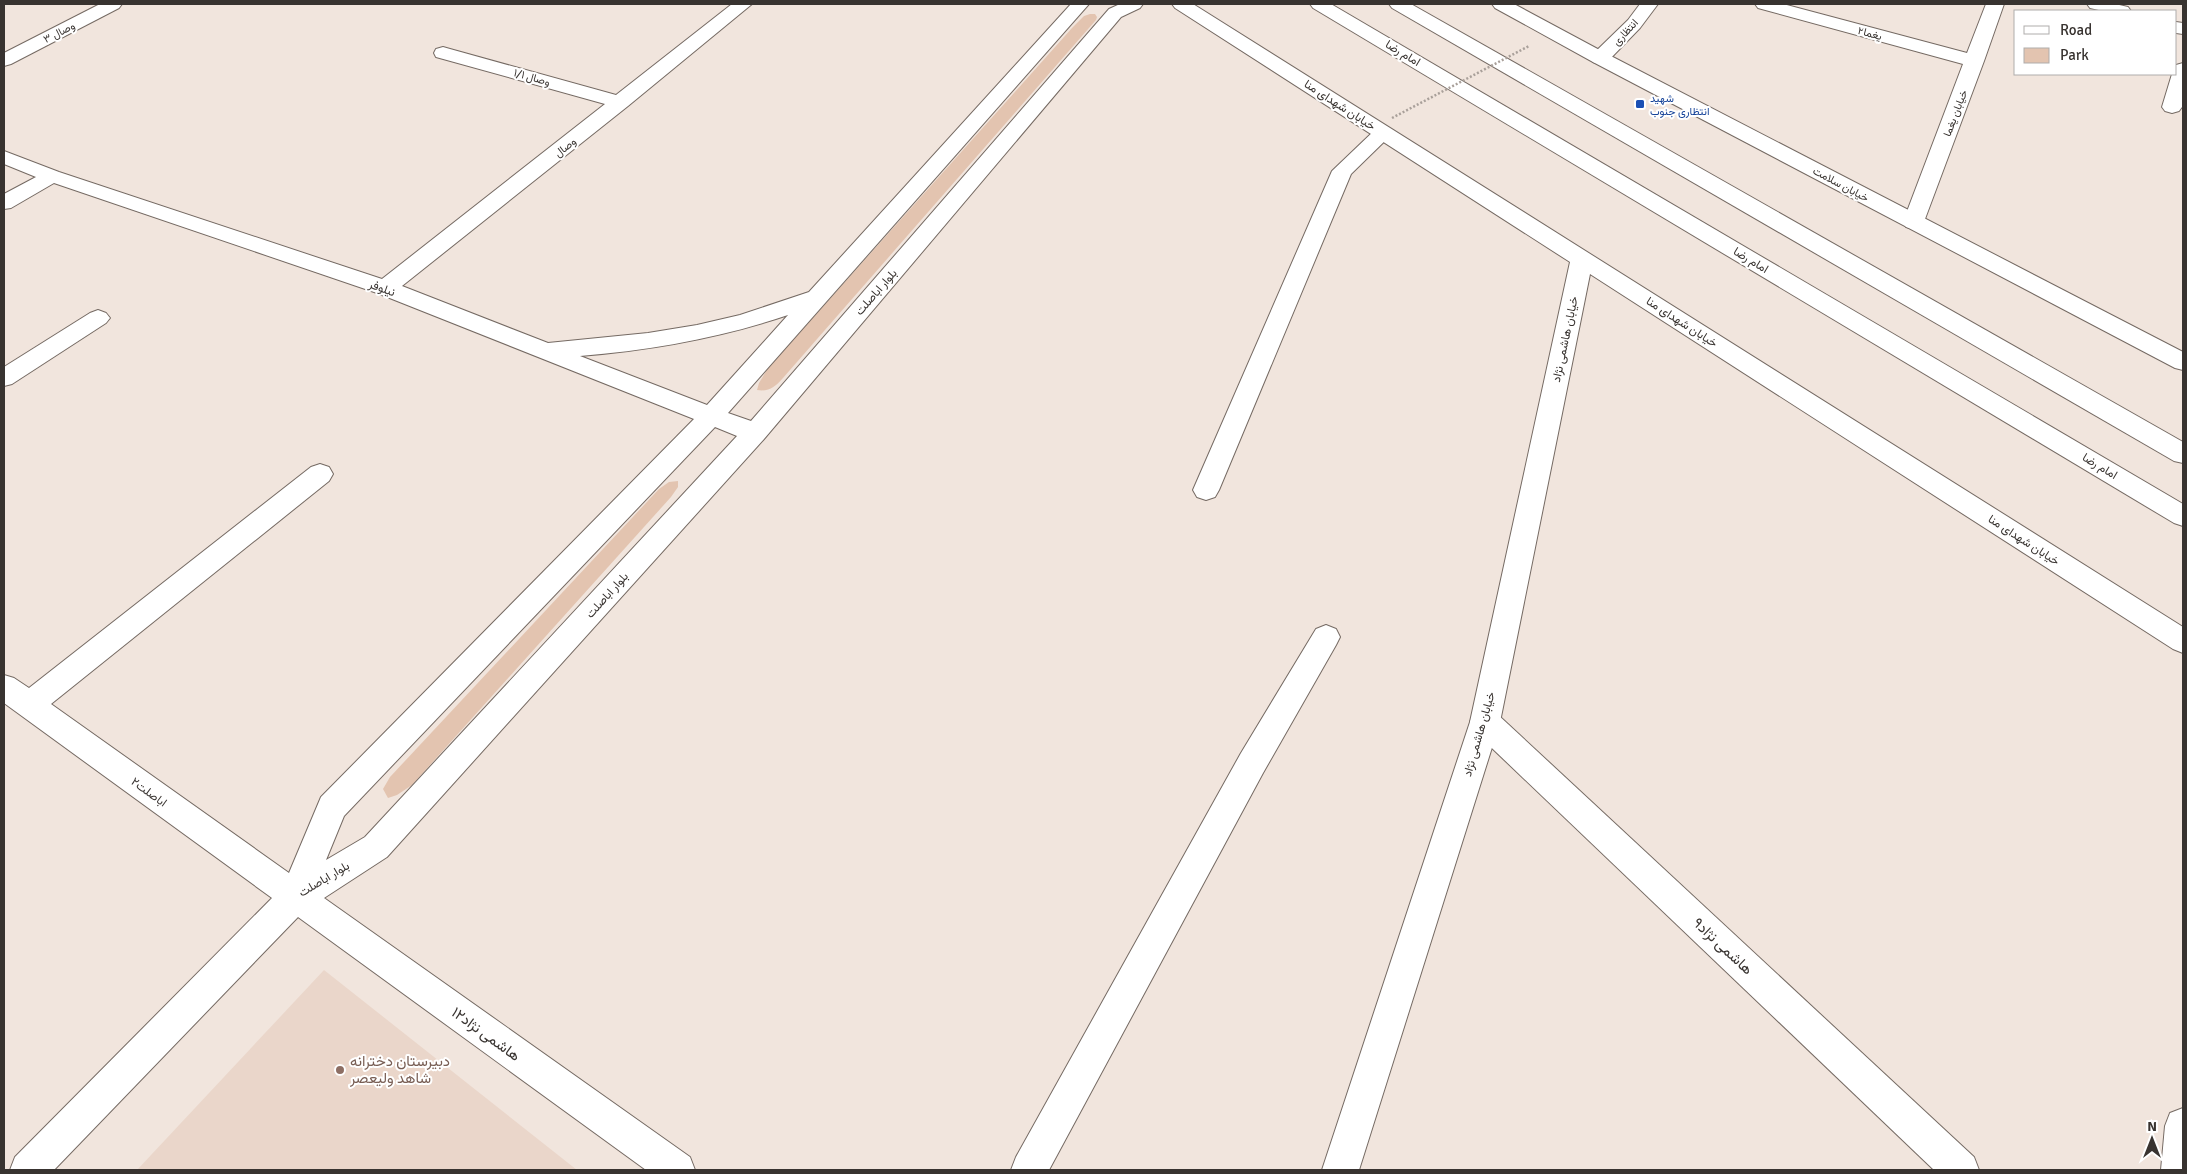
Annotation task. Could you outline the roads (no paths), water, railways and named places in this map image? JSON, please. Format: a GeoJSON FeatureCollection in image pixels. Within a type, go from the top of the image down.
{"type":"FeatureCollection","features":[{"type":"Feature","properties":{"kind":"main road","name":"وصال ۳"},"geometry":{"type":"LineString","coordinates":[[4,60],[113,4]]}},
{"type":"Feature","properties":{"kind":"main road","name":"وصال"},"geometry":{"type":"LineString","coordinates":[[385,288],[743,4]]}},
{"type":"Feature","properties":{"kind":"main road","name":"بلوار اباصلت"},"geometry":{"type":"LineString","coordinates":[[295,898],[332,807],[712,415],[1080,4]]}},
{"type":"Feature","properties":{"kind":"main road","name":"خیابان شهدای منا"},"geometry":{"type":"LineString","coordinates":[[1181,4],[1387,125],[1582,258],[2183,641]]}},
{"type":"Feature","properties":{"kind":"main road","name":"امام رضا"},"geometry":{"type":"LineString","coordinates":[[1319,4],[2183,516]]}},
{"type":"Feature","properties":{"kind":"main road"},"geometry":{"type":"LineString","coordinates":[[1398,4],[2183,454]]}},
{"type":"Feature","properties":{"kind":"main road","name":"خیابان سلامت"},"geometry":{"type":"LineString","coordinates":[[1501,4],[1600,58],[2183,362]]}},
{"type":"Feature","properties":{"kind":"main road","name":"انتظاری"},"geometry":{"type":"LineString","coordinates":[[1600,58],[1634,24],[1649,4]]}},
{"type":"Feature","properties":{"kind":"main road","name":"یغما۲"},"geometry":{"type":"LineString","coordinates":[[1764,4],[1975,62]]}},
{"type":"Feature","properties":{"kind":"main road","name":"خیابان یغما"},"geometry":{"type":"LineString","coordinates":[[1914,222],[1995,4]]}},
{"type":"Feature","properties":{"kind":"main road"},"geometry":{"type":"LineString","coordinates":[[2096,4],[2118,10]]}},
{"type":"Feature","properties":{"kind":"main road","name":"بلوار اباصلت"},"geometry":{"type":"LineString","coordinates":[[295,898],[376,847],[755,433],[1118,7]]}},
{"type":"Feature","properties":{"kind":"main road","name":"وصال ۱/۱"},"geometry":{"type":"LineString","coordinates":[[443,53],[621,102]]}},
{"type":"Feature","properties":{"kind":"main road"},"geometry":{"type":"LineString","coordinates":[[2172,107],[2183,69]]}},
{"type":"Feature","properties":{"kind":"main road"},"geometry":{"type":"LineString","coordinates":[[1206,490],[1342,171],[1387,125]]}},
{"type":"Feature","properties":{"kind":"main road","name":"نیلوفر"},"geometry":{"type":"LineString","coordinates":[[4,157],[52,176],[385,288],[755,433]]}},
{"type":"Feature","properties":{"kind":"main road"},"geometry":{"type":"LineString","coordinates":[[4,203],[52,176]]}},
{"type":"Feature","properties":{"kind":"main road","name":"خیابان هاشمی نژاد"},"geometry":{"type":"LineString","coordinates":[[1340,1170],[1485,722],[1582,258]]}},
{"type":"Feature","properties":{"kind":"main road"},"geometry":{"type":"LineString","coordinates":[[544,350],[624,344],[681,336],[736,324],[816,298]]}},
{"type":"Feature","properties":{"kind":"main road"},"geometry":{"type":"LineString","coordinates":[[4,378],[98,318]]}},
{"type":"Feature","properties":{"kind":"main road"},"geometry":{"type":"LineString","coordinates":[[29,705],[320,474]]}},
{"type":"Feature","properties":{"kind":"main road"},"geometry":{"type":"LineString","coordinates":[[1030,1170],[1252,763],[1326,637]]}},
{"type":"Feature","properties":{"kind":"main road","name":"اباصلت۲"},"geometry":{"type":"LineString","coordinates":[[4,687],[295,898]]}},
{"type":"Feature","properties":{"kind":"main road","name":"هاشمی نژاد۹"},"geometry":{"type":"LineString","coordinates":[[1485,722],[1961,1170]]}},
{"type":"Feature","properties":{"kind":"main road"},"geometry":{"type":"LineString","coordinates":[[28,1170],[295,898]]}},
{"type":"Feature","properties":{"kind":"main road","name":"هاشمی نژاد۱۲"},"geometry":{"type":"LineString","coordinates":[[295,898],[677,1170]]}},
{"type":"Feature","properties":{"kind":"main road"},"geometry":{"type":"LineString","coordinates":[[2179,1170],[2183,1126]]}},
{"type":"Feature","properties":{"kind":"place","name":"شهید انتظاری جنوب"},"geometry":{"type":"Point","coordinates":[1640,104]}},
{"type":"Feature","properties":{"kind":"place","name":"دبیرستان دخترانه شاهد ولیعصر"},"geometry":{"type":"Point","coordinates":[340,1070]}}]}
